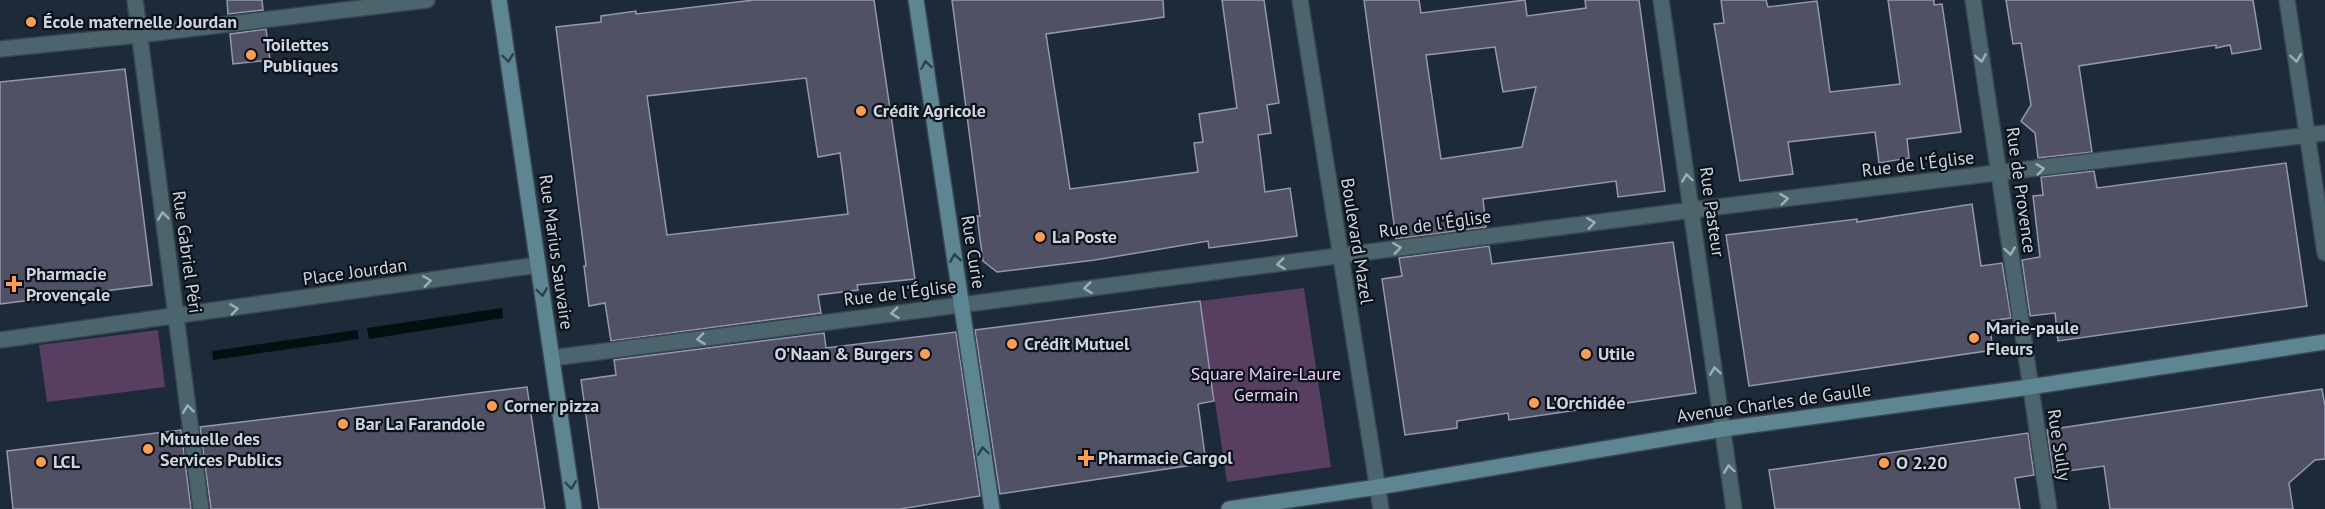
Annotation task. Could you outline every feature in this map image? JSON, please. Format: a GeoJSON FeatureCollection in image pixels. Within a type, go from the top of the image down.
{"type":"FeatureCollection","features":[{"type":"Feature","properties":{"kind":"main road","name":"Rue Marius Sauvaire"},"geometry":{"type":"LineString","coordinates":[[499,0],[574,509]]}},
{"type":"Feature","properties":{"kind":"main road","name":"Rue Curie"},"geometry":{"type":"LineString","coordinates":[[916,0],[992,509]]}},
{"type":"Feature","properties":{"kind":"main road","name":"Avenue Charles de Gaulle"},"geometry":{"type":"LineString","coordinates":[[1229,509],[1378,487],[1723,429],[2030,387],[2325,342]]}},
{"type":"Feature","properties":{"kind":"street","name":"Rue Gabriel Péri"},"geometry":{"type":"LineString","coordinates":[[135,0],[201,509]]}},
{"type":"Feature","properties":{"kind":"street"},"geometry":{"type":"LineString","coordinates":[[0,49],[139,35],[428,0]]}},
{"type":"Feature","properties":{"kind":"street","name":"Boulevard Mazel"},"geometry":{"type":"LineString","coordinates":[[1300,0],[1381,509]]}},
{"type":"Feature","properties":{"kind":"street","name":"Rue Pasteur"},"geometry":{"type":"LineString","coordinates":[[1661,0],[1734,509]]}},
{"type":"Feature","properties":{"kind":"street","name":"Rue de Provence"},"geometry":{"type":"LineString","coordinates":[[1973,0],[2030,387]]}},
{"type":"Feature","properties":{"kind":"street"},"geometry":{"type":"LineString","coordinates":[[2287,0],[2325,254]]}},
{"type":"Feature","properties":{"kind":"street","name":"Rue de l'Église"},"geometry":{"type":"LineString","coordinates":[[552,358],[1692,210],[2325,133]]}},
{"type":"Feature","properties":{"kind":"street","name":"Place Jourdan"},"geometry":{"type":"LineString","coordinates":[[0,340],[538,265]]}},
{"type":"Feature","properties":{"kind":"street","name":"Rue Sully"},"geometry":{"type":"LineString","coordinates":[[2030,387],[2049,509]]}},
{"type":"Feature","properties":{"kind":"green space","name":"Square Maire-Laure Germain"},"geometry":{"type":"Polygon","coordinates":[[[1304,288],[1331,467],[1227,482],[1200,301],[1304,288]]]}},
{"type":"Feature","properties":{"kind":"green space"},"geometry":{"type":"Polygon","coordinates":[[[158,330],[165,387],[47,402],[39,345],[158,330]]]}},
{"type":"Feature","properties":{"kind":"shaded area"},"geometry":{"type":"Polygon","coordinates":[[[502,308],[503,318],[369,339],[367,328],[502,308]]]}},
{"type":"Feature","properties":{"kind":"shaded area"},"geometry":{"type":"Polygon","coordinates":[[[357,330],[359,339],[213,360],[212,351],[357,330]]]}},
{"type":"Feature","properties":{"kind":"building"},"geometry":{"type":"Polygon","coordinates":[[[227,0],[262,0],[263,10],[228,14],[227,0]]]}},
{"type":"Feature","properties":{"kind":"building"},"geometry":{"type":"Polygon","coordinates":[[[754,0],[874,0],[915,279],[857,285],[858,290],[818,295],[821,313],[611,341],[605,303],[589,306],[556,27],[601,22],[601,16],[636,11],[636,14],[754,0]],[[806,78],[647,96],[667,235],[848,214],[840,153],[818,157],[806,78]]]}},
{"type":"Feature","properties":{"kind":"building"},"geometry":{"type":"Polygon","coordinates":[[[952,0],[1163,0],[1164,17],[1046,34],[1070,189],[1198,172],[1194,143],[1203,142],[1199,114],[1237,108],[1222,0],[1264,0],[1279,103],[1267,105],[1271,133],[1258,135],[1265,192],[1290,188],[1297,236],[1209,248],[1208,241],[1095,260],[997,272],[983,261],[977,216],[980,216],[952,0]]]}},
{"type":"Feature","properties":{"kind":"building"},"geometry":{"type":"Polygon","coordinates":[[[1364,0],[1419,0],[1421,13],[1525,0],[1527,16],[1586,8],[1585,0],[1639,0],[1665,191],[1618,197],[1616,181],[1483,199],[1486,227],[1396,239],[1364,0]],[[1495,47],[1426,55],[1441,159],[1522,147],[1536,87],[1503,92],[1495,47]]]}},
{"type":"Feature","properties":{"kind":"building"},"geometry":{"type":"Polygon","coordinates":[[[1721,0],[1766,0],[1768,7],[1817,1],[1830,92],[1900,84],[1888,0],[1934,0],[1934,5],[1942,4],[1961,132],[1907,139],[1909,158],[1879,163],[1875,132],[1788,142],[1793,174],[1740,181],[1714,24],[1724,23],[1721,0]]]}},
{"type":"Feature","properties":{"kind":"building"},"geometry":{"type":"Polygon","coordinates":[[[2006,0],[2253,0],[2261,49],[2232,54],[2230,45],[2216,48],[2216,45],[2079,66],[2092,152],[2038,158],[2035,133],[2021,121],[2031,105],[2021,43],[2013,44],[2006,0]]]}},
{"type":"Feature","properties":{"kind":"building"},"geometry":{"type":"Polygon","coordinates":[[[266,29],[270,60],[233,64],[230,34],[266,29]]]}},
{"type":"Feature","properties":{"kind":"building"},"geometry":{"type":"Polygon","coordinates":[[[125,69],[152,285],[0,304],[0,82],[125,69]]]}},
{"type":"Feature","properties":{"kind":"building"},"geometry":{"type":"Polygon","coordinates":[[[2286,163],[2307,306],[2058,341],[2055,313],[2030,316],[2022,260],[2040,257],[2033,196],[2043,195],[2041,177],[2094,171],[2097,188],[2286,163]]]}},
{"type":"Feature","properties":{"kind":"building"},"geometry":{"type":"Polygon","coordinates":[[[1972,204],[1981,266],[2002,263],[2011,318],[1989,321],[1993,350],[1749,386],[1726,235],[1857,219],[1857,222],[1972,204]]]}},
{"type":"Feature","properties":{"kind":"building"},"geometry":{"type":"Polygon","coordinates":[[[1673,242],[1696,393],[1509,420],[1508,413],[1457,421],[1457,428],[1405,435],[1382,279],[1402,276],[1399,258],[1489,246],[1492,264],[1673,242]]]}},
{"type":"Feature","properties":{"kind":"building"},"geometry":{"type":"Polygon","coordinates":[[[1200,301],[1214,401],[1198,404],[1206,463],[1000,494],[975,330],[1200,301]]]}},
{"type":"Feature","properties":{"kind":"building"},"geometry":{"type":"Polygon","coordinates":[[[956,332],[980,496],[900,509],[599,509],[581,380],[616,375],[614,360],[824,333],[826,348],[956,332]]]}},
{"type":"Feature","properties":{"kind":"building"},"geometry":{"type":"Polygon","coordinates":[[[527,387],[545,509],[211,509],[200,427],[527,387]]]}},
{"type":"Feature","properties":{"kind":"building"},"geometry":{"type":"Polygon","coordinates":[[[2322,389],[2325,406],[2325,459],[2315,460],[2289,483],[2293,509],[2110,509],[2104,466],[2053,473],[2047,430],[2322,389]]]}},
{"type":"Feature","properties":{"kind":"building"},"geometry":{"type":"Polygon","coordinates":[[[181,430],[191,509],[13,509],[7,451],[181,430]]]}},
{"type":"Feature","properties":{"kind":"building"},"geometry":{"type":"Polygon","coordinates":[[[2028,433],[2034,475],[2015,478],[2020,509],[1775,509],[1769,470],[2028,433]]]}},
{"type":"Feature","properties":{"kind":"place","name":"École maternelle Jourdan"},"geometry":{"type":"Point","coordinates":[31,22]}},
{"type":"Feature","properties":{"kind":"place","name":"Toilettes Publiques"},"geometry":{"type":"Point","coordinates":[251,55]}},
{"type":"Feature","properties":{"kind":"place","name":"Crédit Agricole"},"geometry":{"type":"Point","coordinates":[861,111]}},
{"type":"Feature","properties":{"kind":"place","name":"La Poste"},"geometry":{"type":"Point","coordinates":[1040,237]}},
{"type":"Feature","properties":{"kind":"place","name":"Pharmacie Provençale"},"geometry":{"type":"Point","coordinates":[14,284]}},
{"type":"Feature","properties":{"kind":"place","name":"Marie-paule Fleurs"},"geometry":{"type":"Point","coordinates":[1974,338]}},
{"type":"Feature","properties":{"kind":"place","name":"Crédit Mutuel"},"geometry":{"type":"Point","coordinates":[1012,344]}},
{"type":"Feature","properties":{"kind":"place","name":"O'Naan & Burgers"},"geometry":{"type":"Point","coordinates":[925,354]}},
{"type":"Feature","properties":{"kind":"place","name":"Utile"},"geometry":{"type":"Point","coordinates":[1586,354]}},
{"type":"Feature","properties":{"kind":"place","name":"L'Orchidée"},"geometry":{"type":"Point","coordinates":[1534,403]}},
{"type":"Feature","properties":{"kind":"place","name":"Corner pizza"},"geometry":{"type":"Point","coordinates":[492,406]}},
{"type":"Feature","properties":{"kind":"place","name":"Bar La Farandole"},"geometry":{"type":"Point","coordinates":[343,424]}},
{"type":"Feature","properties":{"kind":"place","name":"Mutuelle des Services Publics"},"geometry":{"type":"Point","coordinates":[148,449]}},
{"type":"Feature","properties":{"kind":"place","name":"Pharmacie Cargol"},"geometry":{"type":"Point","coordinates":[1086,458]}},
{"type":"Feature","properties":{"kind":"place","name":"LCL"},"geometry":{"type":"Point","coordinates":[41,462]}},
{"type":"Feature","properties":{"kind":"place","name":"O 2.20"},"geometry":{"type":"Point","coordinates":[1884,463]}}]}
